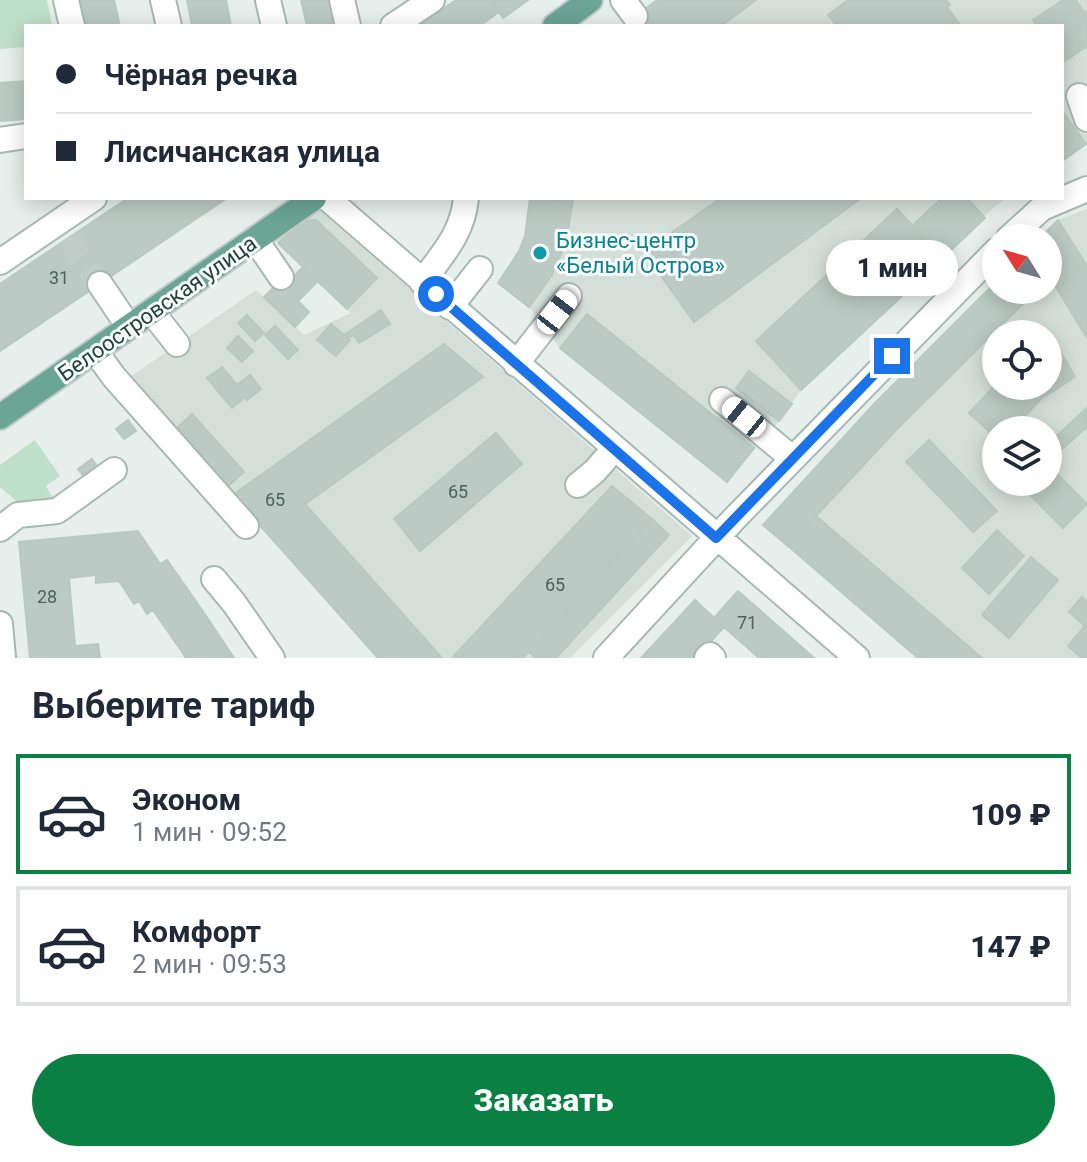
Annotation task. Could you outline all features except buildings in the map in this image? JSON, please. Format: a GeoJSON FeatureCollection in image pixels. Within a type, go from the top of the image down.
{"type":"FeatureCollection","features":[{"type":"Feature","properties":{"kind":"main road"},"geometry":{"type":"LineString","coordinates":[[558,24],[588,1]]}},
{"type":"Feature","properties":{"kind":"main road","name":"Белоостровская улица"},"geometry":{"type":"LineString","coordinates":[[0,417],[311,200]]}},
{"type":"Feature","properties":{"kind":"street"},"geometry":{"type":"LineString","coordinates":[[66,0],[72,24]]}},
{"type":"Feature","properties":{"kind":"street"},"geometry":{"type":"LineString","coordinates":[[163,0],[169,24]]}},
{"type":"Feature","properties":{"kind":"street"},"geometry":{"type":"LineString","coordinates":[[268,0],[274,24]]}},
{"type":"Feature","properties":{"kind":"street"},"geometry":{"type":"LineString","coordinates":[[342,0],[348,24]]}},
{"type":"Feature","properties":{"kind":"street"},"geometry":{"type":"LineString","coordinates":[[396,24],[432,0]]}},
{"type":"Feature","properties":{"kind":"street"},"geometry":{"type":"LineString","coordinates":[[0,140],[24,136]]}},
{"type":"Feature","properties":{"kind":"street"},"geometry":{"type":"LineString","coordinates":[[1064,199],[1087,189]]}},
{"type":"Feature","properties":{"kind":"street"},"geometry":{"type":"LineString","coordinates":[[0,262],[62,231],[92,200]]}},
{"type":"Feature","properties":{"kind":"street"},"geometry":{"type":"LineString","coordinates":[[329,200],[857,658]]}},
{"type":"Feature","properties":{"kind":"street"},"geometry":{"type":"LineString","coordinates":[[422,282],[456,236],[464,217],[466,200]]}},
{"type":"Feature","properties":{"kind":"street"},"geometry":{"type":"LineString","coordinates":[[1024,224],[1042,208],[1061,200]]}},
{"type":"Feature","properties":{"kind":"street"},"geometry":{"type":"LineString","coordinates":[[255,239],[281,277]]}},
{"type":"Feature","properties":{"kind":"street"},"geometry":{"type":"LineString","coordinates":[[606,658],[792,458],[982,265]]}},
{"type":"Feature","properties":{"kind":"street"},"geometry":{"type":"LineString","coordinates":[[450,307],[480,269]]}},
{"type":"Feature","properties":{"kind":"street"},"geometry":{"type":"LineString","coordinates":[[100,284],[129,327]]}},
{"type":"Feature","properties":{"kind":"street"},"geometry":{"type":"LineString","coordinates":[[516,364],[569,296]]}},
{"type":"Feature","properties":{"kind":"street"},"geometry":{"type":"LineString","coordinates":[[152,312],[177,344]]}},
{"type":"Feature","properties":{"kind":"street"},"geometry":{"type":"LineString","coordinates":[[95,351],[114,377],[246,526]]}},
{"type":"Feature","properties":{"kind":"street"},"geometry":{"type":"LineString","coordinates":[[722,400],[792,458]]}},
{"type":"Feature","properties":{"kind":"street"},"geometry":{"type":"LineString","coordinates":[[578,485],[614,449]]}},
{"type":"Feature","properties":{"kind":"street"},"geometry":{"type":"LineString","coordinates":[[6,514],[57,511],[114,470]]}},
{"type":"Feature","properties":{"kind":"street"},"geometry":{"type":"LineString","coordinates":[[214,579],[272,658]]}},
{"type":"Feature","properties":{"kind":"street"},"geometry":{"type":"LineString","coordinates":[[0,624],[3,658]]}},
{"type":"Feature","properties":{"kind":"shaded area"},"geometry":{"type":"Polygon","coordinates":[[[657,0],[1087,0],[1087,144],[1064,160],[1064,24],[625,24],[657,0]]]}},
{"type":"Feature","properties":{"kind":"shaded area"},"geometry":{"type":"Polygon","coordinates":[[[530,200],[1004,200],[801,390],[727,482],[560,348],[529,307],[498,283],[525,236],[530,200]]]}},
{"type":"Feature","properties":{"kind":"shaded area"},"geometry":{"type":"Polygon","coordinates":[[[316,207],[692,536],[570,658],[378,658],[127,379],[256,290],[304,335],[351,313],[272,236],[316,207]]]}},
{"type":"Feature","properties":{"kind":"shaded area"},"geometry":{"type":"Polygon","coordinates":[[[1087,209],[1087,658],[918,658],[763,525],[875,403],[982,296],[982,304],[1062,304],[1062,224],[1054,224],[1087,209]]]}},
{"type":"Feature","properties":{"kind":"green space"},"geometry":{"type":"Polygon","coordinates":[[[0,0],[47,0],[52,24],[24,24],[24,47],[0,49],[0,0]]]}},
{"type":"Feature","properties":{"kind":"green space"},"geometry":{"type":"Polygon","coordinates":[[[35,440],[60,476],[46,486],[54,500],[21,505],[0,487],[0,465],[35,440]]]}},
{"type":"Feature","properties":{"kind":"tunnel"},"geometry":{"type":"LineString","coordinates":[[68,238],[100,284]]}},
{"type":"Feature","properties":{"kind":"place","name":"Бизнес-центр «Белый Остров»"},"geometry":{"type":"Point","coordinates":[540,253]}},
{"type":"Feature","properties":{"kind":"route"},"geometry":{"type":"LineString","coordinates":[[436,294],[716,538],[892,356]]}}]}
